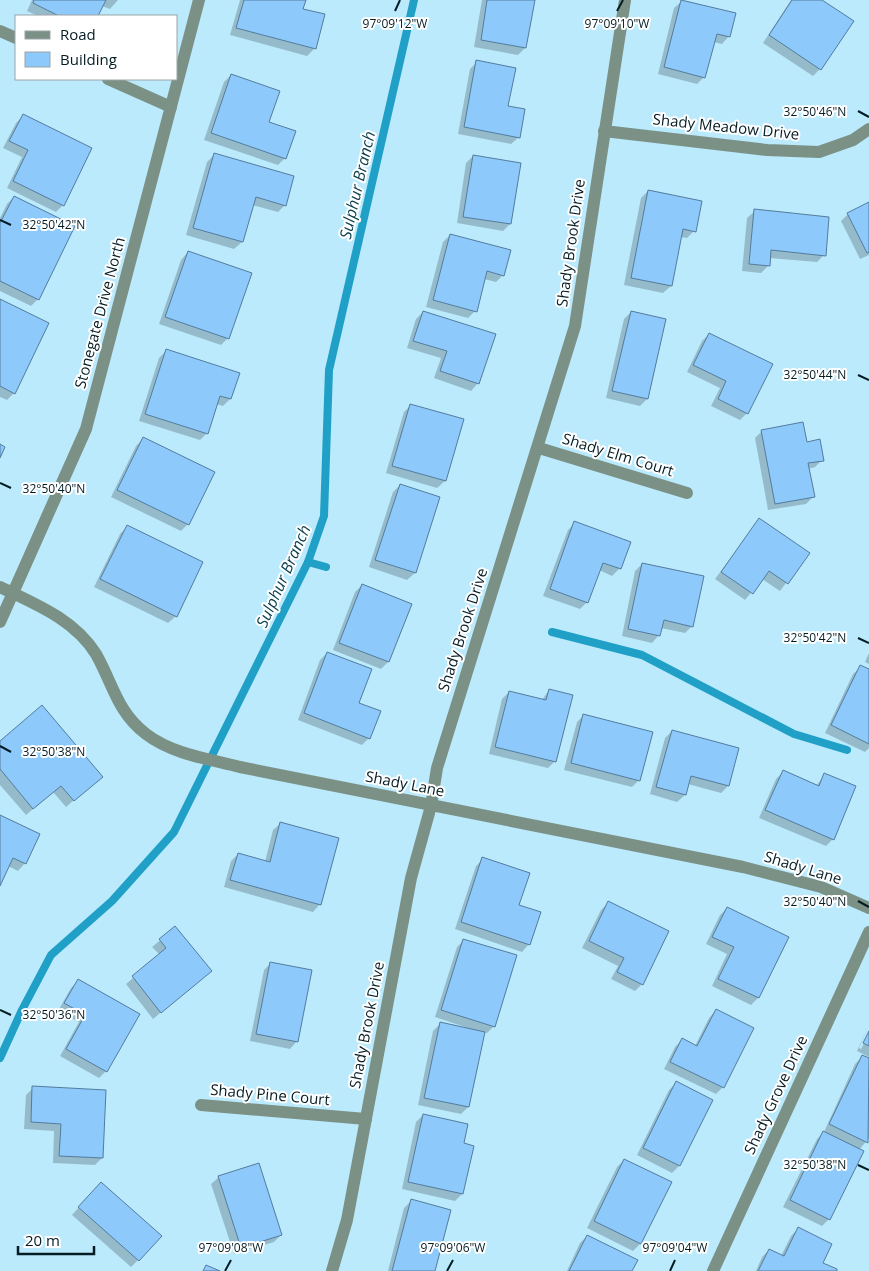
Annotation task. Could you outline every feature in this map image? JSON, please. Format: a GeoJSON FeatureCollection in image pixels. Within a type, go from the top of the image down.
{"type":"FeatureCollection","features":[{"type":"Feature","properties":{"kind":"street","name":"Stonegate Drive North"},"geometry":{"type":"LineString","coordinates":[[0,622],[86,429],[199,0]]}},
{"type":"Feature","properties":{"kind":"street","name":"Shady Brook Drive"},"geometry":{"type":"LineString","coordinates":[[332,1271],[347,1220],[411,878],[431,806],[437,768],[539,448],[575,326],[625,0]]}},
{"type":"Feature","properties":{"kind":"street"},"geometry":{"type":"LineString","coordinates":[[0,31],[15,38]]}},
{"type":"Feature","properties":{"kind":"street"},"geometry":{"type":"LineString","coordinates":[[110,80],[171,107]]}},
{"type":"Feature","properties":{"kind":"street","name":"Shady Meadow Drive"},"geometry":{"type":"LineString","coordinates":[[604,131],[767,150],[819,152],[853,140],[869,129]]}},
{"type":"Feature","properties":{"kind":"street","name":"Shady Elm Court"},"geometry":{"type":"LineString","coordinates":[[539,448],[687,493]]}},
{"type":"Feature","properties":{"kind":"street","name":"Shady Lane"},"geometry":{"type":"LineString","coordinates":[[0,587],[42,606],[67,622],[95,653],[123,712],[146,734],[169,748],[240,767],[743,867],[821,887],[869,908]]}},
{"type":"Feature","properties":{"kind":"street","name":"Shady Grove Drive"},"geometry":{"type":"LineString","coordinates":[[712,1271],[869,932]]}},
{"type":"Feature","properties":{"kind":"street","name":"Shady Pine Court"},"geometry":{"type":"LineString","coordinates":[[201,1106],[366,1119]]}},
{"type":"Feature","properties":{"kind":"building"},"geometry":{"type":"Polygon","coordinates":[[[34,0],[106,0],[98,15],[57,15],[33,3],[34,0]]]}},
{"type":"Feature","properties":{"kind":"building"},"geometry":{"type":"Polygon","coordinates":[[[244,0],[306,0],[303,9],[325,14],[316,49],[236,28],[244,0]]]}},
{"type":"Feature","properties":{"kind":"building"},"geometry":{"type":"Polygon","coordinates":[[[487,0],[535,0],[526,48],[481,40],[487,0]]]}},
{"type":"Feature","properties":{"kind":"building"},"geometry":{"type":"Polygon","coordinates":[[[681,0],[736,13],[730,37],[717,34],[705,78],[664,67],[681,0]]]}},
{"type":"Feature","properties":{"kind":"building"},"geometry":{"type":"Polygon","coordinates":[[[792,0],[822,0],[854,21],[821,70],[769,35],[792,0]]]}},
{"type":"Feature","properties":{"kind":"building"},"geometry":{"type":"Polygon","coordinates":[[[476,60],[516,68],[508,106],[525,109],[520,138],[464,127],[476,60]]]}},
{"type":"Feature","properties":{"kind":"building"},"geometry":{"type":"Polygon","coordinates":[[[231,74],[280,91],[269,122],[296,131],[286,159],[211,133],[231,74]]]}},
{"type":"Feature","properties":{"kind":"building"},"geometry":{"type":"Polygon","coordinates":[[[23,114],[92,148],[64,206],[13,181],[28,150],[9,141],[23,114]]]}},
{"type":"Feature","properties":{"kind":"building"},"geometry":{"type":"Polygon","coordinates":[[[214,153],[294,176],[286,206],[256,197],[243,242],[193,228],[214,153]]]}},
{"type":"Feature","properties":{"kind":"building"},"geometry":{"type":"Polygon","coordinates":[[[473,155],[521,163],[511,224],[463,217],[473,155]]]}},
{"type":"Feature","properties":{"kind":"building"},"geometry":{"type":"Polygon","coordinates":[[[648,190],[702,201],[696,232],[683,229],[672,286],[631,278],[648,190]]]}},
{"type":"Feature","properties":{"kind":"building"},"geometry":{"type":"Polygon","coordinates":[[[14,196],[75,226],[39,300],[0,281],[0,223],[14,196]]]}},
{"type":"Feature","properties":{"kind":"building"},"geometry":{"type":"Polygon","coordinates":[[[869,202],[869,252],[867,253],[847,213],[869,202]]]}},
{"type":"Feature","properties":{"kind":"building"},"geometry":{"type":"Polygon","coordinates":[[[754,209],[829,217],[826,256],[771,250],[770,266],[749,264],[754,209]]]}},
{"type":"Feature","properties":{"kind":"building"},"geometry":{"type":"Polygon","coordinates":[[[450,234],[511,250],[504,276],[487,271],[477,312],[433,300],[450,234]]]}},
{"type":"Feature","properties":{"kind":"building"},"geometry":{"type":"Polygon","coordinates":[[[188,251],[252,273],[229,339],[165,317],[188,251]]]}},
{"type":"Feature","properties":{"kind":"building"},"geometry":{"type":"Polygon","coordinates":[[[0,299],[49,323],[15,394],[0,386],[0,299]]]}},
{"type":"Feature","properties":{"kind":"building"},"geometry":{"type":"Polygon","coordinates":[[[423,311],[496,334],[479,384],[440,371],[447,351],[413,341],[423,311]]]}},
{"type":"Feature","properties":{"kind":"building"},"geometry":{"type":"Polygon","coordinates":[[[631,311],[666,319],[648,399],[612,391],[631,311]]]}},
{"type":"Feature","properties":{"kind":"building"},"geometry":{"type":"Polygon","coordinates":[[[709,333],[773,364],[748,414],[718,399],[726,381],[693,365],[709,333]]]}},
{"type":"Feature","properties":{"kind":"building"},"geometry":{"type":"Polygon","coordinates":[[[166,349],[240,373],[231,399],[220,396],[208,434],[145,414],[166,349]]]}},
{"type":"Feature","properties":{"kind":"building"},"geometry":{"type":"Polygon","coordinates":[[[410,404],[464,419],[446,481],[392,466],[410,404]]]}},
{"type":"Feature","properties":{"kind":"building"},"geometry":{"type":"Polygon","coordinates":[[[803,422],[807,442],[820,439],[824,461],[808,463],[815,497],[775,504],[761,430],[803,422]]]}},
{"type":"Feature","properties":{"kind":"building"},"geometry":{"type":"Polygon","coordinates":[[[143,437],[215,472],[189,525],[117,490],[143,437]]]}},
{"type":"Feature","properties":{"kind":"building"},"geometry":{"type":"Polygon","coordinates":[[[0,444],[5,447],[0,458],[0,444]]]}},
{"type":"Feature","properties":{"kind":"building"},"geometry":{"type":"Polygon","coordinates":[[[400,484],[440,497],[416,573],[375,560],[400,484]]]}},
{"type":"Feature","properties":{"kind":"building"},"geometry":{"type":"Polygon","coordinates":[[[759,518],[810,553],[788,584],[769,571],[753,594],[721,572],[759,518]]]}},
{"type":"Feature","properties":{"kind":"building"},"geometry":{"type":"Polygon","coordinates":[[[574,521],[631,542],[621,569],[603,563],[588,603],[550,589],[574,521]]]}},
{"type":"Feature","properties":{"kind":"building"},"geometry":{"type":"Polygon","coordinates":[[[127,525],[203,562],[177,617],[100,579],[127,525]]]}},
{"type":"Feature","properties":{"kind":"building"},"geometry":{"type":"Polygon","coordinates":[[[642,563],[704,576],[693,627],[664,620],[660,636],[628,629],[642,563]]]}},
{"type":"Feature","properties":{"kind":"building"},"geometry":{"type":"Polygon","coordinates":[[[362,584],[412,604],[389,662],[339,643],[362,584]]]}},
{"type":"Feature","properties":{"kind":"building"},"geometry":{"type":"Polygon","coordinates":[[[327,652],[372,669],[359,703],[381,711],[370,739],[304,713],[327,652]]]}},
{"type":"Feature","properties":{"kind":"building"},"geometry":{"type":"Polygon","coordinates":[[[860,665],[869,669],[869,744],[831,725],[860,665]]]}},
{"type":"Feature","properties":{"kind":"building"},"geometry":{"type":"Polygon","coordinates":[[[549,689],[573,695],[556,762],[495,747],[509,691],[546,700],[549,689]]]}},
{"type":"Feature","properties":{"kind":"building"},"geometry":{"type":"Polygon","coordinates":[[[42,705],[103,777],[74,801],[61,786],[33,809],[0,769],[0,741],[42,705]]]}},
{"type":"Feature","properties":{"kind":"building"},"geometry":{"type":"Polygon","coordinates":[[[583,714],[653,732],[640,781],[571,763],[583,714]]]}},
{"type":"Feature","properties":{"kind":"building"},"geometry":{"type":"Polygon","coordinates":[[[672,730],[739,748],[729,786],[691,776],[686,795],[656,787],[672,730]]]}},
{"type":"Feature","properties":{"kind":"building"},"geometry":{"type":"Polygon","coordinates":[[[783,770],[819,786],[824,773],[856,786],[834,840],[765,810],[783,770]]]}},
{"type":"Feature","properties":{"kind":"building"},"geometry":{"type":"Polygon","coordinates":[[[0,815],[40,834],[26,864],[13,858],[0,886],[0,815]]]}},
{"type":"Feature","properties":{"kind":"building"},"geometry":{"type":"Polygon","coordinates":[[[280,822],[339,838],[321,905],[230,880],[238,853],[270,862],[280,822]]]}},
{"type":"Feature","properties":{"kind":"building"},"geometry":{"type":"Polygon","coordinates":[[[482,857],[530,873],[519,905],[541,912],[530,945],[461,922],[482,857]]]}},
{"type":"Feature","properties":{"kind":"building"},"geometry":{"type":"Polygon","coordinates":[[[608,901],[669,931],[643,985],[617,972],[624,958],[589,941],[608,901]]]}},
{"type":"Feature","properties":{"kind":"building"},"geometry":{"type":"Polygon","coordinates":[[[727,907],[789,937],[759,998],[718,979],[734,947],[712,937],[727,907]]]}},
{"type":"Feature","properties":{"kind":"building"},"geometry":{"type":"Polygon","coordinates":[[[175,926],[212,971],[161,1013],[132,976],[166,948],[159,939],[175,926]]]}},
{"type":"Feature","properties":{"kind":"building"},"geometry":{"type":"Polygon","coordinates":[[[463,939],[517,955],[495,1027],[441,1010],[463,939]]]}},
{"type":"Feature","properties":{"kind":"building"},"geometry":{"type":"Polygon","coordinates":[[[270,962],[312,970],[298,1042],[256,1034],[270,962]]]}},
{"type":"Feature","properties":{"kind":"building"},"geometry":{"type":"Polygon","coordinates":[[[78,979],[140,1014],[107,1072],[66,1049],[85,1015],[64,1003],[78,979]]]}},
{"type":"Feature","properties":{"kind":"building"},"geometry":{"type":"Polygon","coordinates":[[[716,1009],[754,1028],[724,1088],[670,1062],[682,1038],[697,1046],[716,1009]]]}},
{"type":"Feature","properties":{"kind":"building"},"geometry":{"type":"Polygon","coordinates":[[[440,1022],[485,1032],[469,1107],[424,1098],[440,1022]]]}},
{"type":"Feature","properties":{"kind":"building"},"geometry":{"type":"Polygon","coordinates":[[[869,1031],[869,1046],[863,1043],[869,1031]]]}},
{"type":"Feature","properties":{"kind":"building"},"geometry":{"type":"Polygon","coordinates":[[[862,1055],[869,1058],[868,1143],[829,1124],[862,1055]]]}},
{"type":"Feature","properties":{"kind":"building"},"geometry":{"type":"Polygon","coordinates":[[[676,1081],[713,1100],[680,1166],[643,1148],[676,1081]]]}},
{"type":"Feature","properties":{"kind":"building"},"geometry":{"type":"Polygon","coordinates":[[[32,1086],[106,1090],[103,1158],[59,1156],[61,1124],[31,1122],[32,1086]]]}},
{"type":"Feature","properties":{"kind":"building"},"geometry":{"type":"Polygon","coordinates":[[[423,1114],[468,1124],[464,1143],[474,1146],[463,1194],[408,1182],[423,1114]]]}},
{"type":"Feature","properties":{"kind":"building"},"geometry":{"type":"Polygon","coordinates":[[[823,1131],[864,1151],[830,1220],[790,1200],[823,1131]]]}},
{"type":"Feature","properties":{"kind":"building"},"geometry":{"type":"Polygon","coordinates":[[[624,1159],[672,1182],[641,1244],[594,1221],[624,1159]]]}},
{"type":"Feature","properties":{"kind":"building"},"geometry":{"type":"Polygon","coordinates":[[[259,1163],[282,1235],[241,1248],[218,1176],[259,1163]]]}},
{"type":"Feature","properties":{"kind":"building"},"geometry":{"type":"Polygon","coordinates":[[[101,1182],[162,1236],[139,1261],[78,1207],[101,1182]]]}},
{"type":"Feature","properties":{"kind":"building"},"geometry":{"type":"Polygon","coordinates":[[[411,1199],[451,1210],[435,1271],[392,1271],[411,1199]]]}},
{"type":"Feature","properties":{"kind":"building"},"geometry":{"type":"Polygon","coordinates":[[[798,1227],[832,1244],[823,1263],[837,1269],[837,1271],[758,1271],[769,1249],[784,1256],[798,1227]]]}},
{"type":"Feature","properties":{"kind":"building"},"geometry":{"type":"Polygon","coordinates":[[[587,1235],[638,1260],[632,1271],[569,1271],[587,1235]]]}},
{"type":"Feature","properties":{"kind":"building"},"geometry":{"type":"Polygon","coordinates":[[[206,1265],[220,1271],[203,1271],[206,1265]]]}},
{"type":"Feature","properties":{"kind":"waterway","name":"Sulphur Branch"},"geometry":{"type":"LineString","coordinates":[[0,1058],[22,1010],[51,955],[112,901],[174,832],[308,562],[324,516],[329,370],[414,0]]}},
{"type":"Feature","properties":{"kind":"waterway"},"geometry":{"type":"LineString","coordinates":[[308,562],[326,567]]}},
{"type":"Feature","properties":{"kind":"waterway"},"geometry":{"type":"LineString","coordinates":[[552,632],[642,655],[794,734],[847,750]]}}]}
